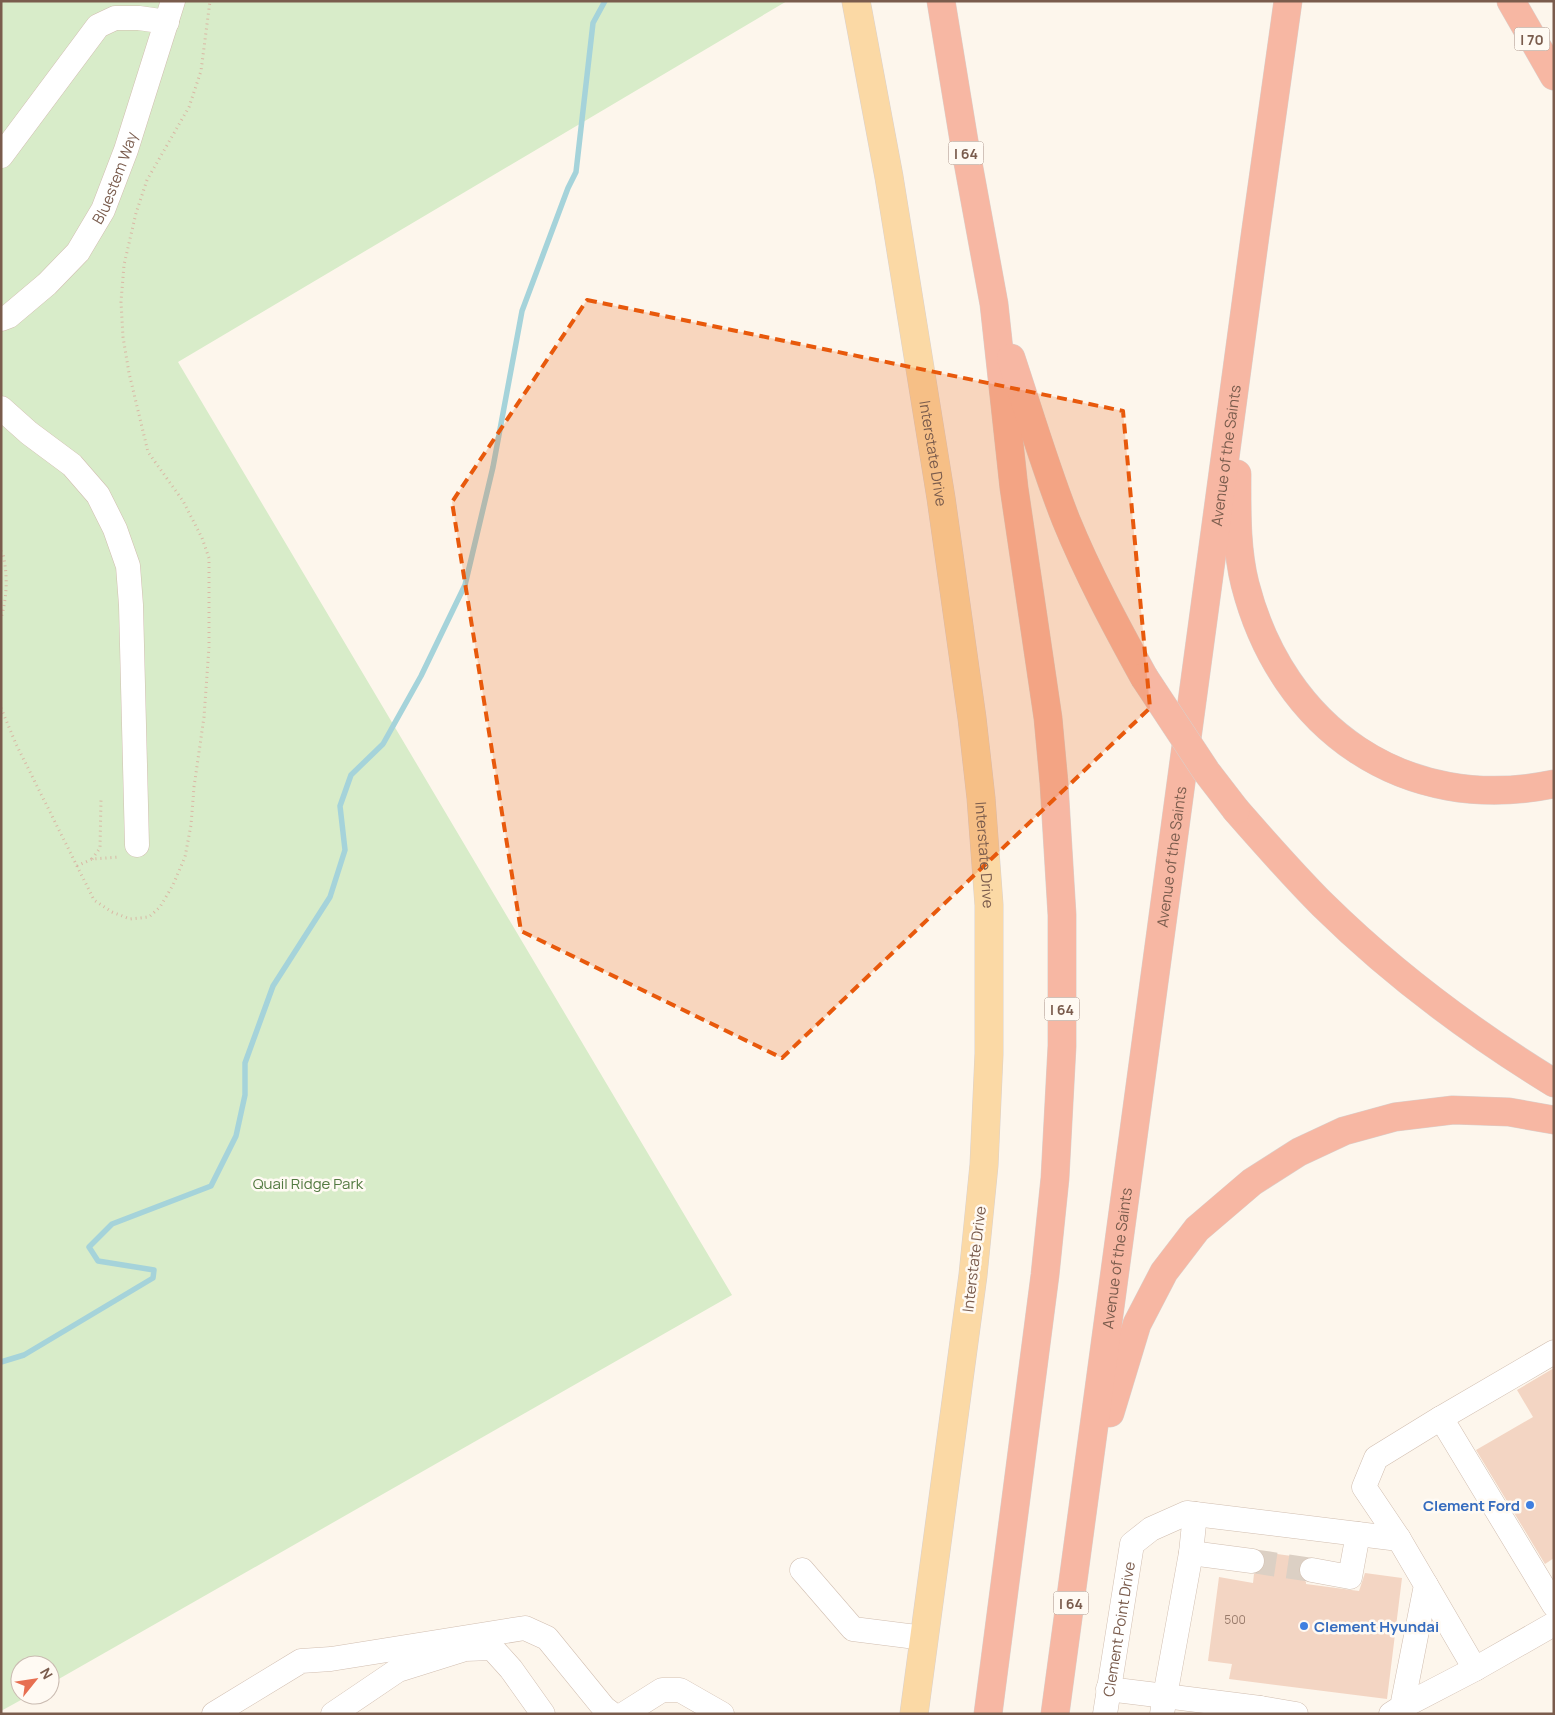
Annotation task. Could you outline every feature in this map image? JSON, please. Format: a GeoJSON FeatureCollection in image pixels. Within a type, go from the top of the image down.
{"type":"FeatureCollection","features":[{"type":"Feature","properties":{"kind":"highway","name":"I 64"},"geometry":{"type":"LineString","coordinates":[[941,1],[994,304],[1014,488],[1039,653],[1054,783],[1062,915],[1063,981],[1056,1178],[988,1714]]}},
{"type":"Feature","properties":{"kind":"highway","name":"Avenue of the Saints"},"geometry":{"type":"LineString","coordinates":[[1056,1714],[1288,1]]}},
{"type":"Feature","properties":{"kind":"highway","name":"I 70"},"geometry":{"type":"LineString","coordinates":[[1511,1],[1554,76]]}},
{"type":"Feature","properties":{"kind":"highway"},"geometry":{"type":"LineString","coordinates":[[994,304],[1045,462],[1066,520],[1092,579],[1144,676],[1206,771],[1236,810],[1276,855],[1323,905],[1371,950],[1475,1032],[1554,1083]]}},
{"type":"Feature","properties":{"kind":"highway"},"geometry":{"type":"LineString","coordinates":[[1238,365],[1237,511],[1245,583],[1270,652],[1289,683],[1307,707],[1329,729],[1367,756],[1410,778],[1468,790],[1501,791],[1533,789],[1554,784]]}},
{"type":"Feature","properties":{"kind":"highway"},"geometry":{"type":"LineString","coordinates":[[1086,1492],[1137,1324],[1164,1272],[1197,1229],[1252,1182],[1299,1152],[1344,1131],[1395,1117],[1453,1110],[1509,1112],[1554,1120]]}},
{"type":"Feature","properties":{"kind":"main road","name":"Interstate Drive"},"geometry":{"type":"LineString","coordinates":[[856,1],[889,177],[941,498],[972,718],[981,798],[989,905],[989,1054],[984,1165],[969,1302],[914,1714]]}},
{"type":"Feature","properties":{"kind":"street"},"geometry":{"type":"LineString","coordinates":[[1,156],[98,26],[115,18],[139,18],[170,12]]}},
{"type":"Feature","properties":{"kind":"street","name":"Bluestem Way"},"geometry":{"type":"LineString","coordinates":[[1,319],[8,316],[47,284],[66,265],[78,252],[103,210],[126,150],[170,12]]}},
{"type":"Feature","properties":{"kind":"street"},"geometry":{"type":"LineString","coordinates":[[1,408],[29,433],[72,465],[98,496],[116,529],[128,566],[131,605],[137,845]]}},
{"type":"Feature","properties":{"kind":"street"},"geometry":{"type":"LineString","coordinates":[[1475,1669],[1398,1539],[1364,1487],[1376,1458],[1554,1352]]}},
{"type":"Feature","properties":{"kind":"street"},"geometry":{"type":"LineString","coordinates":[[1441,1418],[1547,1578],[1554,1605]]}},
{"type":"Feature","properties":{"kind":"street","name":"Clement Point Drive"},"geometry":{"type":"LineString","coordinates":[[1106,1714],[1108,1689],[1132,1544],[1151,1529],[1187,1513],[1195,1514]]}},
{"type":"Feature","properties":{"kind":"street"},"geometry":{"type":"LineString","coordinates":[[1164,1705],[1191,1553],[1195,1514],[1398,1539]]}},
{"type":"Feature","properties":{"kind":"street"},"geometry":{"type":"LineString","coordinates":[[1312,1570],[1350,1577],[1358,1534]]}},
{"type":"Feature","properties":{"kind":"street"},"geometry":{"type":"LineString","coordinates":[[1191,1553],[1252,1561]]}},
{"type":"Feature","properties":{"kind":"street"},"geometry":{"type":"LineString","coordinates":[[802,1570],[853,1629],[924,1638]]}},
{"type":"Feature","properties":{"kind":"street"},"geometry":{"type":"LineString","coordinates":[[1396,1711],[1426,1585]]}},
{"type":"Feature","properties":{"kind":"street"},"geometry":{"type":"LineString","coordinates":[[1396,1711],[1554,1624]]}},
{"type":"Feature","properties":{"kind":"street"},"geometry":{"type":"LineString","coordinates":[[214,1714],[301,1661],[331,1659],[525,1628],[547,1638],[604,1708],[612,1714]]}},
{"type":"Feature","properties":{"kind":"street"},"geometry":{"type":"LineString","coordinates":[[333,1714],[398,1670],[465,1649],[492,1648],[511,1669],[543,1714]]}},
{"type":"Feature","properties":{"kind":"street"},"geometry":{"type":"LineString","coordinates":[[1108,1689],[1164,1705],[1296,1714]]}},
{"type":"Feature","properties":{"kind":"street"},"geometry":{"type":"LineString","coordinates":[[624,1714],[662,1690],[680,1690],[722,1714]]}},
{"type":"Feature","properties":{"kind":"path"},"geometry":{"type":"LineString","coordinates":[[1,708],[16,744],[94,900],[112,912],[130,919],[148,917],[160,907],[173,885],[185,857],[191,825],[194,787],[204,717],[209,647],[209,558],[202,538],[183,501],[148,452],[129,373],[121,302],[124,265],[139,205],[148,180],[189,107],[201,71],[210,1]]}},
{"type":"Feature","properties":{"kind":"path"},"geometry":{"type":"LineString","coordinates":[[1,551],[8,576],[6,601],[1,620]]}},
{"type":"Feature","properties":{"kind":"path"},"geometry":{"type":"LineString","coordinates":[[92,859],[100,848],[101,799]]}},
{"type":"Feature","properties":{"kind":"path"},"geometry":{"type":"LineString","coordinates":[[78,866],[92,859],[136,855],[137,845]]}},
{"type":"Feature","properties":{"kind":"highlighted area"},"geometry":{"type":"Polygon","coordinates":[[[587,300],[1123,411],[1150,708],[782,1058],[521,931],[452,502],[587,300]]]}},
{"type":"Feature","properties":{"kind":"green space","name":"Quail Ridge Park"},"geometry":{"type":"Polygon","coordinates":[[[1,1],[787,1],[178,362],[732,1295],[60,1678],[60,1655],[10,1655],[10,1705],[12,1705],[1,1711],[1,1]]]}},
{"type":"Feature","properties":{"kind":"building","name":"Clement Ford"},"geometry":{"type":"Polygon","coordinates":[[[1554,1368],[1554,1558],[1545,1564],[1476,1450],[1533,1417],[1517,1390],[1554,1368]]]}},
{"type":"Feature","properties":{"kind":"building","name":"Clement Hyundai"},"geometry":{"type":"Polygon","coordinates":[[[1262,1552],[1306,1558],[1301,1561],[1298,1568],[1299,1575],[1306,1584],[1359,1591],[1365,1573],[1402,1578],[1387,1699],[1229,1679],[1232,1664],[1208,1661],[1219,1577],[1253,1583],[1254,1574],[1263,1570],[1266,1563],[1262,1552]]]}},
{"type":"Feature","properties":{"kind":"waterway"},"geometry":{"type":"LineString","coordinates":[[1,1362],[24,1355],[153,1278],[154,1270],[98,1261],[89,1247],[112,1224],[211,1186],[236,1136],[245,1095],[245,1063],[273,986],[330,897],[345,850],[340,806],[351,775],[383,744],[421,676],[465,585],[493,467],[522,311],[568,188],[576,172],[593,23],[605,1]]}},
{"type":"Feature","properties":{"kind":"tunnel"},"geometry":{"type":"LineString","coordinates":[[1252,1561],[1312,1570]]}},
{"type":"Feature","properties":{"kind":"place","name":"Clement Ford"},"geometry":{"type":"Point","coordinates":[1530,1505]}},
{"type":"Feature","properties":{"kind":"place","name":"Clement Hyundai"},"geometry":{"type":"Point","coordinates":[1304,1626]}}]}
